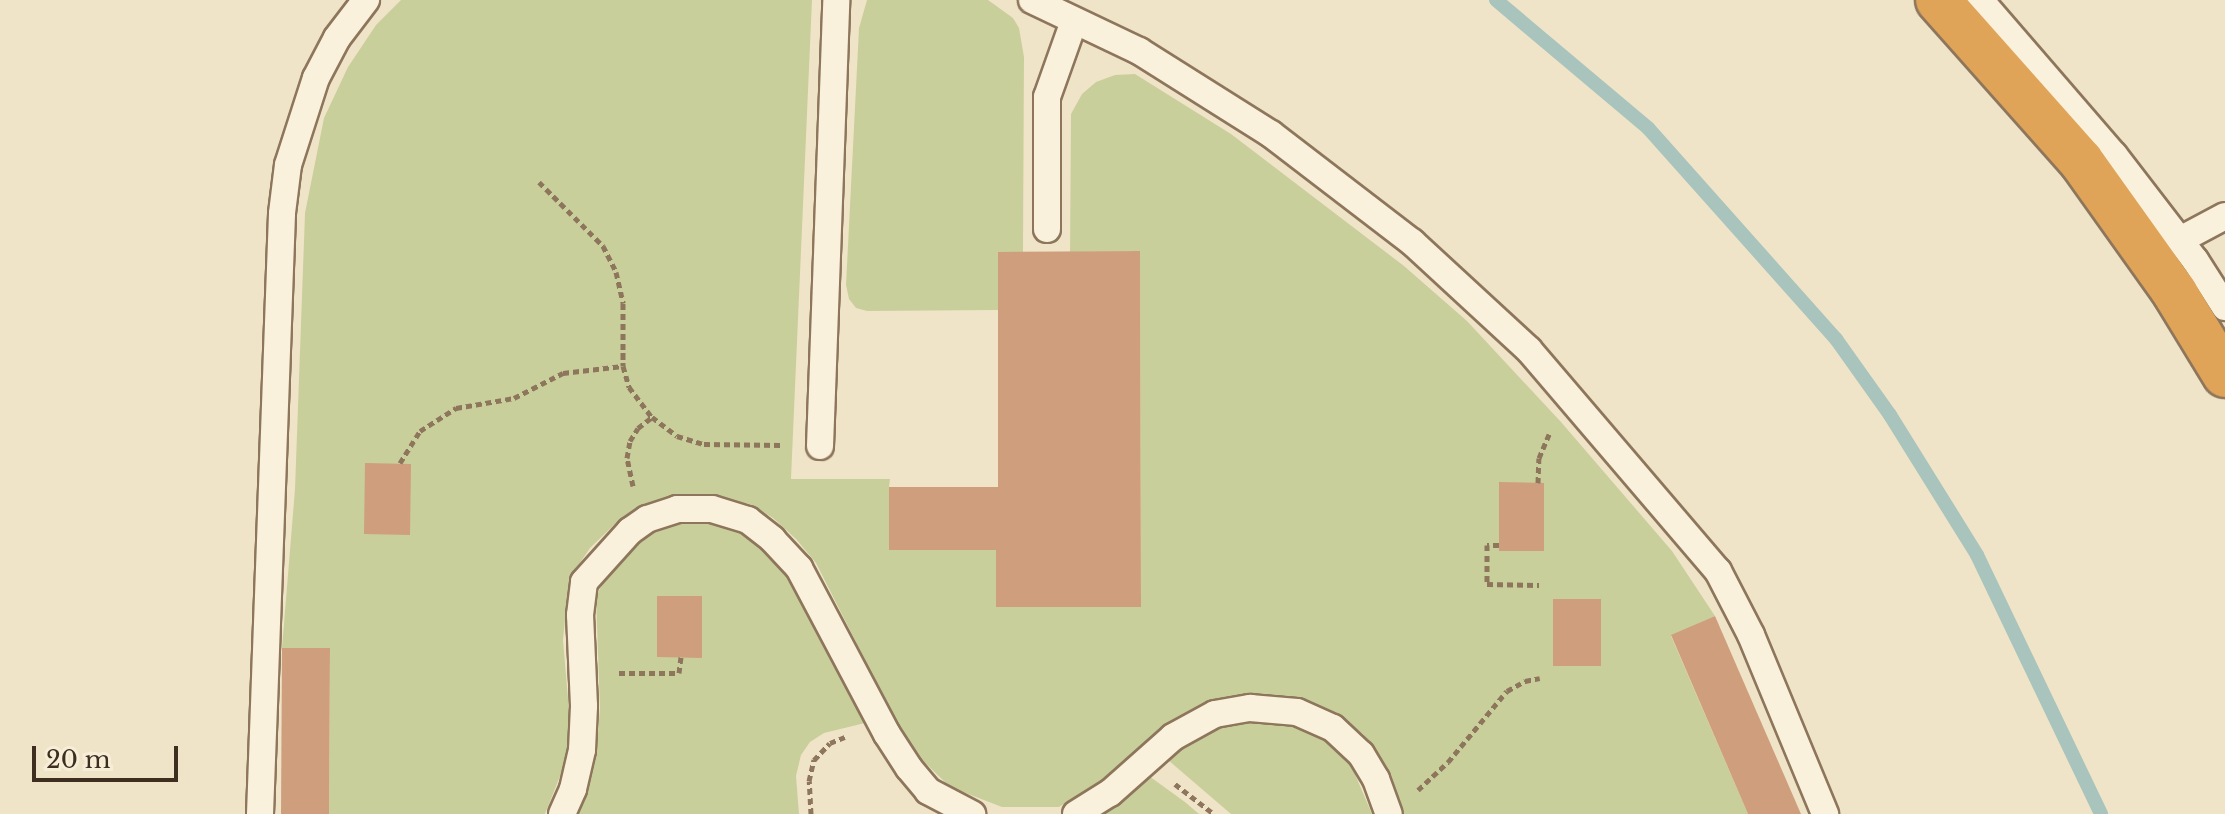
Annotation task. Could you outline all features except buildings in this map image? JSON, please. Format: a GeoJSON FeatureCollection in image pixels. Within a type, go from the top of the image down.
{"type":"FeatureCollection","features":[{"type":"Feature","properties":{"kind":"highway"},"geometry":{"type":"LineString","coordinates":[[1938,0],[2081,161],[2175,293],[2225,375]]}},
{"type":"Feature","properties":{"kind":"lane"},"geometry":{"type":"LineString","coordinates":[[260,814],[282,213],[288,165],[316,78],[337,38],[366,0]]}},
{"type":"Feature","properties":{"kind":"lane"},"geometry":{"type":"LineString","coordinates":[[820,446],[836,0]]}},
{"type":"Feature","properties":{"kind":"lane"},"geometry":{"type":"LineString","coordinates":[[1032,0],[1139,51],[1209,93],[1333,181],[1465,289],[1529,350],[1718,571],[1751,635],[1825,814]]}},
{"type":"Feature","properties":{"kind":"lane"},"geometry":{"type":"LineString","coordinates":[[1980,0],[2114,155],[2180,240],[2225,307]]}},
{"type":"Feature","properties":{"kind":"lane"},"geometry":{"type":"LineString","coordinates":[[1047,229],[1047,97],[1074,21]]}},
{"type":"Feature","properties":{"kind":"lane"},"geometry":{"type":"LineString","coordinates":[[2180,240],[2225,216]]}},
{"type":"Feature","properties":{"kind":"lane"},"geometry":{"type":"LineString","coordinates":[[562,814],[573,789],[582,750],[580,615],[584,582],[605,555],[647,519],[677,509],[712,509],[748,520],[772,539],[799,568],[887,734],[928,791],[972,814]]}},
{"type":"Feature","properties":{"kind":"lane"},"geometry":{"type":"LineString","coordinates":[[1076,814],[1110,793],[1173,737],[1215,714],[1250,708],[1297,712],[1333,728],[1361,754],[1376,779],[1388,812]]}},
{"type":"Feature","properties":{"kind":"path"},"geometry":{"type":"LineString","coordinates":[[539,182],[603,246],[616,272],[623,303],[623,366],[629,387],[652,417],[677,436],[704,444],[820,446]]}},
{"type":"Feature","properties":{"kind":"path"},"geometry":{"type":"LineString","coordinates":[[400,463],[420,431],[456,408],[514,398],[563,373],[623,366]]}},
{"type":"Feature","properties":{"kind":"path"},"geometry":{"type":"LineString","coordinates":[[1538,483],[1539,458],[1548,434],[1577,405]]}},
{"type":"Feature","properties":{"kind":"path"},"geometry":{"type":"LineString","coordinates":[[647,519],[629,478],[627,458],[630,441],[638,428],[652,417]]}},
{"type":"Feature","properties":{"kind":"path"},"geometry":{"type":"LineString","coordinates":[[1499,545],[1487,545],[1487,584],[1539,585]]}},
{"type":"Feature","properties":{"kind":"path"},"geometry":{"type":"LineString","coordinates":[[582,673],[679,673],[681,657]]}},
{"type":"Feature","properties":{"kind":"path"},"geometry":{"type":"LineString","coordinates":[[1388,812],[1426,785],[1507,691],[1540,678]]}},
{"type":"Feature","properties":{"kind":"path"},"geometry":{"type":"LineString","coordinates":[[811,814],[809,781],[814,760],[822,751],[830,743],[851,735],[887,734]]}},
{"type":"Feature","properties":{"kind":"path"},"geometry":{"type":"LineString","coordinates":[[1146,761],[1214,814]]}},
{"type":"Feature","properties":{"kind":"green space"},"geometry":{"type":"Polygon","coordinates":[[[401,0],[812,0],[791,479],[890,479],[889,487],[996,550],[1141,606],[1140,251],[1070,252],[1071,114],[1082,94],[1096,82],[1115,75],[1135,74],[1231,134],[1404,266],[1467,321],[1561,422],[1672,551],[1715,616],[1671,636],[1748,814],[1402,814],[1382,759],[1363,734],[1338,715],[1310,702],[1246,694],[1217,700],[1188,713],[1107,777],[1059,807],[1002,807],[950,787],[909,747],[816,563],[796,539],[773,518],[750,504],[687,494],[642,507],[617,522],[590,548],[569,579],[563,640],[570,722],[566,761],[545,814],[329,814],[330,648],[282,648],[295,489],[305,213],[324,118],[348,67],[376,25],[401,0]]]}},
{"type":"Feature","properties":{"kind":"green space"},"geometry":{"type":"Polygon","coordinates":[[[867,0],[988,0],[1013,18],[1019,28],[1024,57],[1023,252],[998,252],[998,310],[867,311],[856,308],[849,299],[846,285],[859,28],[867,0]]]}},
{"type":"Feature","properties":{"kind":"green space"},"geometry":{"type":"Polygon","coordinates":[[[683,521],[707,521],[733,528],[769,555],[786,576],[865,723],[824,733],[810,742],[801,755],[796,776],[799,814],[578,814],[597,746],[600,708],[596,598],[605,577],[640,539],[683,521]]]}},
{"type":"Feature","properties":{"kind":"green space"},"geometry":{"type":"Polygon","coordinates":[[[1250,720],[1278,721],[1306,730],[1331,743],[1351,765],[1372,814],[1231,814],[1168,760],[1189,743],[1220,726],[1250,720]]]}},
{"type":"Feature","properties":{"kind":"green space"},"geometry":{"type":"Polygon","coordinates":[[[1149,776],[1185,802],[1199,814],[1103,814],[1149,776]]]}},
{"type":"Feature","properties":{"kind":"waterway"},"geometry":{"type":"LineString","coordinates":[[1496,0],[1648,128],[1836,339],[1890,415],[1977,555],[2101,814]]}}]}
